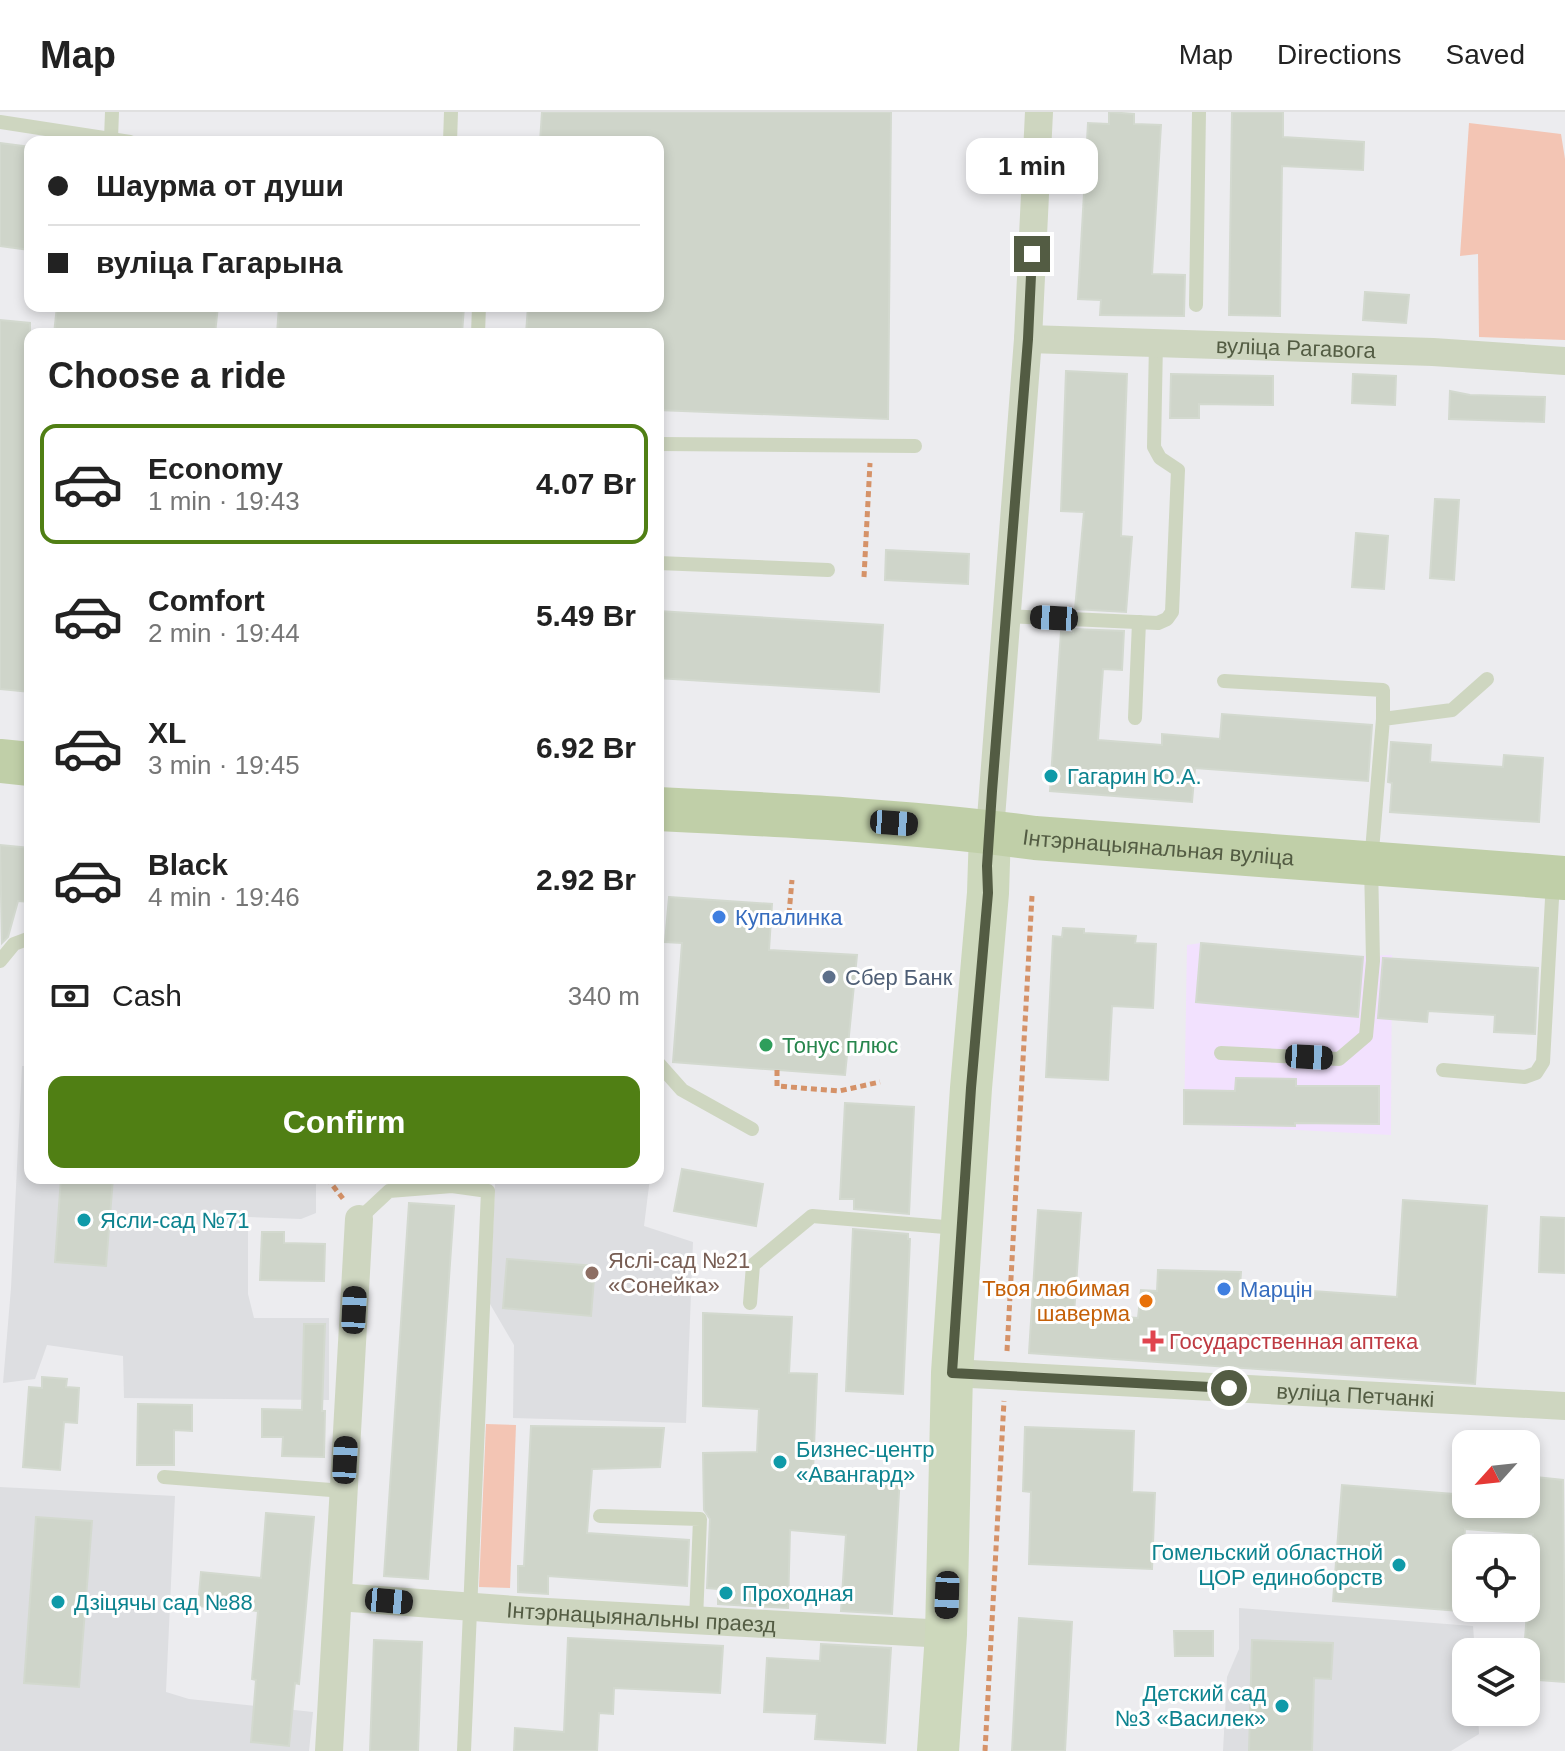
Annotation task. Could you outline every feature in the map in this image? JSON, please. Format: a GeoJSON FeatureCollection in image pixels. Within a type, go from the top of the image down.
{"type":"FeatureCollection","features":[{"type":"Feature","properties":{"kind":"main road"},"geometry":{"type":"LineString","coordinates":[[0,761],[24,763]]}},
{"type":"Feature","properties":{"kind":"main road","name":"Інтэрнацыянальная вуліца"},"geometry":{"type":"LineString","coordinates":[[664,809],[837,818],[990,831],[1035,838],[1559,878]]}},
{"type":"Feature","properties":{"kind":"street"},"geometry":{"type":"LineString","coordinates":[[938,1751],[946,1634],[952,1373],[1005,616],[1028,339],[1039,112]]}},
{"type":"Feature","properties":{"kind":"street","name":"вуліца Рагавога"},"geometry":{"type":"LineString","coordinates":[[1028,339],[1433,352],[1565,361]]}},
{"type":"Feature","properties":{"kind":"street"},"geometry":{"type":"LineString","coordinates":[[329,1751],[359,1219]]}},
{"type":"Feature","properties":{"kind":"street","name":"вуліца Петчанкі"},"geometry":{"type":"LineString","coordinates":[[952,1373],[1565,1406]]}},
{"type":"Feature","properties":{"kind":"street","name":"Інтэрнацыянальны праезд"},"geometry":{"type":"LineString","coordinates":[[338,1597],[470,1608],[946,1634]]}},
{"type":"Feature","properties":{"kind":"lane"},"geometry":{"type":"LineString","coordinates":[[111,136],[112,112]]}},
{"type":"Feature","properties":{"kind":"lane"},"geometry":{"type":"LineString","coordinates":[[450,136],[451,112]]}},
{"type":"Feature","properties":{"kind":"lane"},"geometry":{"type":"LineString","coordinates":[[1196,305],[1199,112]]}},
{"type":"Feature","properties":{"kind":"lane"},"geometry":{"type":"LineString","coordinates":[[0,122],[91,136]]}},
{"type":"Feature","properties":{"kind":"lane"},"geometry":{"type":"LineString","coordinates":[[1005,616],[1158,623],[1167,619],[1172,612],[1178,470],[1167,465],[1154,447],[1156,342]]}},
{"type":"Feature","properties":{"kind":"lane"},"geometry":{"type":"LineString","coordinates":[[664,444],[915,446]]}},
{"type":"Feature","properties":{"kind":"lane"},"geometry":{"type":"LineString","coordinates":[[664,563],[828,570]]}},
{"type":"Feature","properties":{"kind":"lane"},"geometry":{"type":"LineString","coordinates":[[1135,718],[1139,622]]}},
{"type":"Feature","properties":{"kind":"lane"},"geometry":{"type":"LineString","coordinates":[[1383,719],[1452,710],[1487,679]]}},
{"type":"Feature","properties":{"kind":"lane"},"geometry":{"type":"LineString","coordinates":[[1221,1053],[1339,1059],[1366,1036],[1373,961],[1371,863],[1383,719],[1383,690],[1224,681]]}},
{"type":"Feature","properties":{"kind":"lane"},"geometry":{"type":"LineString","coordinates":[[1443,1070],[1525,1077],[1536,1073],[1543,1062],[1559,878]]}},
{"type":"Feature","properties":{"kind":"lane"},"geometry":{"type":"LineString","coordinates":[[0,961],[14,944],[24,940]]}},
{"type":"Feature","properties":{"kind":"lane"},"geometry":{"type":"LineString","coordinates":[[664,1070],[682,1090],[752,1129]]}},
{"type":"Feature","properties":{"kind":"lane"},"geometry":{"type":"LineString","coordinates":[[359,1219],[389,1191],[452,1186],[488,1191],[464,1751]]}},
{"type":"Feature","properties":{"kind":"lane"},"geometry":{"type":"LineString","coordinates":[[750,1303],[753,1265],[812,1216],[961,1228]]}},
{"type":"Feature","properties":{"kind":"lane"},"geometry":{"type":"LineString","coordinates":[[164,1477],[344,1491]]}},
{"type":"Feature","properties":{"kind":"lane"},"geometry":{"type":"LineString","coordinates":[[600,1516],[700,1519],[696,1620]]}},
{"type":"Feature","properties":{"kind":"path"},"geometry":{"type":"LineString","coordinates":[[864,577],[870,446]]}},
{"type":"Feature","properties":{"kind":"path"},"geometry":{"type":"LineString","coordinates":[[789,914],[792,880]]}},
{"type":"Feature","properties":{"kind":"path"},"geometry":{"type":"LineString","coordinates":[[985,1751],[1032,896]]}},
{"type":"Feature","properties":{"kind":"path"},"geometry":{"type":"LineString","coordinates":[[777,1070],[777,1086],[839,1091],[880,1082]]}},
{"type":"Feature","properties":{"kind":"shaded area"},"geometry":{"type":"Polygon","coordinates":[[[1469,123],[1561,134],[1565,159],[1565,340],[1479,337],[1478,254],[1460,256],[1469,123]]]}},
{"type":"Feature","properties":{"kind":"shaded area"},"geometry":{"type":"Polygon","coordinates":[[[1201,943],[1360,956],[1392,955],[1391,1135],[1184,1124],[1187,945],[1201,943]]]}},
{"type":"Feature","properties":{"kind":"shaded area"},"geometry":{"type":"Polygon","coordinates":[[[24,1066],[24,1184],[316,1184],[316,1213],[301,1219],[248,1217],[248,1294],[254,1318],[329,1318],[329,1400],[124,1398],[123,1356],[47,1345],[35,1379],[3,1383],[24,1066]]]}},
{"type":"Feature","properties":{"kind":"shaded area","name":"Яслі-сад №21 «Сонейка»"},"geometry":{"type":"Polygon","coordinates":[[[495,1184],[649,1184],[644,1226],[693,1242],[686,1423],[513,1418],[514,1345],[490,1304],[495,1184]]]}},
{"type":"Feature","properties":{"kind":"shaded area"},"geometry":{"type":"Polygon","coordinates":[[[486,1424],[516,1425],[510,1588],[479,1587],[486,1424]]]}},
{"type":"Feature","properties":{"kind":"shaded area"},"geometry":{"type":"Polygon","coordinates":[[[0,1487],[175,1496],[166,1692],[189,1699],[313,1712],[309,1751],[0,1751],[0,1487]]]}},
{"type":"Feature","properties":{"kind":"shaded area"},"geometry":{"type":"Polygon","coordinates":[[[1239,1608],[1473,1626],[1474,1638],[1452,1638],[1452,1726],[1479,1726],[1479,1734],[1451,1751],[1223,1751],[1227,1677],[1239,1649],[1239,1608]]]}},
{"type":"Feature","properties":{"kind":"building"},"geometry":{"type":"Polygon","coordinates":[[[542,112],[891,112],[888,419],[664,410],[664,328],[526,328],[528,312],[664,312],[664,136],[540,136],[542,112]]]}},
{"type":"Feature","properties":{"kind":"building"},"geometry":{"type":"Polygon","coordinates":[[[1109,112],[1134,114],[1134,124],[1161,125],[1152,274],[1185,275],[1184,316],[1100,315],[1101,300],[1078,299],[1088,123],[1109,124],[1109,112]]]}},
{"type":"Feature","properties":{"kind":"building"},"geometry":{"type":"Polygon","coordinates":[[[1232,112],[1283,112],[1283,137],[1364,142],[1363,170],[1282,166],[1280,316],[1229,315],[1232,112]]]}},
{"type":"Feature","properties":{"kind":"building"},"geometry":{"type":"Polygon","coordinates":[[[0,143],[24,146],[24,249],[0,246],[0,143]]]}},
{"type":"Feature","properties":{"kind":"building"},"geometry":{"type":"Polygon","coordinates":[[[1365,292],[1409,295],[1406,323],[1363,320],[1365,292]]]}},
{"type":"Feature","properties":{"kind":"building"},"geometry":{"type":"Polygon","coordinates":[[[56,312],[217,312],[216,328],[55,328],[56,312]]]}},
{"type":"Feature","properties":{"kind":"building"},"geometry":{"type":"Polygon","coordinates":[[[279,312],[464,312],[462,328],[277,328],[279,312]]]}},
{"type":"Feature","properties":{"kind":"building"},"geometry":{"type":"Polygon","coordinates":[[[0,320],[30,323],[30,328],[24,328],[24,691],[0,689],[0,320]]]}},
{"type":"Feature","properties":{"kind":"building"},"geometry":{"type":"Polygon","coordinates":[[[1066,371],[1127,374],[1121,536],[1132,537],[1126,612],[1075,609],[1084,512],[1061,511],[1066,371]]]}},
{"type":"Feature","properties":{"kind":"building"},"geometry":{"type":"Polygon","coordinates":[[[1171,374],[1273,376],[1273,405],[1199,404],[1199,418],[1170,418],[1171,374]]]}},
{"type":"Feature","properties":{"kind":"building"},"geometry":{"type":"Polygon","coordinates":[[[1353,374],[1396,376],[1395,405],[1352,403],[1353,374]]]}},
{"type":"Feature","properties":{"kind":"building"},"geometry":{"type":"Polygon","coordinates":[[[1450,391],[1470,395],[1545,397],[1544,422],[1449,419],[1450,391]]]}},
{"type":"Feature","properties":{"kind":"building"},"geometry":{"type":"Polygon","coordinates":[[[1435,499],[1459,500],[1454,580],[1430,578],[1435,499]]]}},
{"type":"Feature","properties":{"kind":"building"},"geometry":{"type":"Polygon","coordinates":[[[1356,533],[1388,536],[1384,589],[1352,587],[1356,533]]]}},
{"type":"Feature","properties":{"kind":"building"},"geometry":{"type":"Polygon","coordinates":[[[886,550],[969,554],[968,584],[885,580],[886,550]]]}},
{"type":"Feature","properties":{"kind":"building"},"geometry":{"type":"Polygon","coordinates":[[[664,611],[883,625],[879,692],[664,678],[664,611]]]}},
{"type":"Feature","properties":{"kind":"building"},"geometry":{"type":"Polygon","coordinates":[[[1073,629],[1124,631],[1122,670],[1103,669],[1098,740],[1162,745],[1162,734],[1220,739],[1222,714],[1372,725],[1368,781],[1195,768],[1192,802],[1050,791],[1061,632],[1073,633],[1073,629]]]}},
{"type":"Feature","properties":{"kind":"building"},"geometry":{"type":"Polygon","coordinates":[[[1391,742],[1431,745],[1430,762],[1503,767],[1504,755],[1543,758],[1539,822],[1390,812],[1392,783],[1388,782],[1391,742]]]}},
{"type":"Feature","properties":{"kind":"building"},"geometry":{"type":"Polygon","coordinates":[[[0,845],[24,847],[24,902],[18,901],[8,937],[2,943],[0,845]]]}},
{"type":"Feature","properties":{"kind":"building"},"geometry":{"type":"Polygon","coordinates":[[[669,897],[772,904],[769,950],[857,955],[845,1075],[673,1062],[682,943],[665,942],[669,897]]]}},
{"type":"Feature","properties":{"kind":"building"},"geometry":{"type":"Polygon","coordinates":[[[1063,928],[1084,929],[1084,933],[1136,936],[1135,943],[1156,944],[1153,1008],[1112,1006],[1108,1080],[1046,1077],[1053,936],[1062,937],[1063,928]]]}},
{"type":"Feature","properties":{"kind":"building"},"geometry":{"type":"Polygon","coordinates":[[[1201,943],[1363,957],[1358,1017],[1196,1002],[1201,943]]]}},
{"type":"Feature","properties":{"kind":"building"},"geometry":{"type":"Polygon","coordinates":[[[1383,958],[1538,968],[1535,1034],[1494,1032],[1495,1015],[1428,1011],[1427,1022],[1378,1018],[1383,958]]]}},
{"type":"Feature","properties":{"kind":"building"},"geometry":{"type":"Polygon","coordinates":[[[1236,1078],[1296,1079],[1296,1086],[1379,1086],[1379,1124],[1184,1124],[1184,1090],[1235,1091],[1236,1078]]]}},
{"type":"Feature","properties":{"kind":"building"},"geometry":{"type":"Polygon","coordinates":[[[845,1103],[914,1107],[909,1214],[854,1209],[854,1199],[840,1199],[845,1103]]]}},
{"type":"Feature","properties":{"kind":"building"},"geometry":{"type":"Polygon","coordinates":[[[682,1169],[763,1184],[756,1226],[674,1211],[682,1169]]]}},
{"type":"Feature","properties":{"kind":"building","name":"Ясли-сад №71"},"geometry":{"type":"Polygon","coordinates":[[[61,1184],[113,1184],[106,1266],[55,1262],[61,1184]]]}},
{"type":"Feature","properties":{"kind":"building","name":"Марцін"},"geometry":{"type":"Polygon","coordinates":[[[1403,1200],[1487,1206],[1475,1384],[1029,1353],[1038,1210],[1081,1213],[1074,1314],[1138,1318],[1141,1290],[1157,1291],[1158,1270],[1241,1272],[1240,1286],[1397,1297],[1403,1200]]]}},
{"type":"Feature","properties":{"kind":"building"},"geometry":{"type":"Polygon","coordinates":[[[409,1203],[454,1206],[428,1579],[384,1576],[409,1203]]]}},
{"type":"Feature","properties":{"kind":"building"},"geometry":{"type":"Polygon","coordinates":[[[1541,1217],[1565,1218],[1565,1273],[1539,1272],[1541,1217]]]}},
{"type":"Feature","properties":{"kind":"building"},"geometry":{"type":"Polygon","coordinates":[[[853,1229],[908,1234],[910,1239],[903,1394],[846,1391],[853,1229]]]}},
{"type":"Feature","properties":{"kind":"building"},"geometry":{"type":"Polygon","coordinates":[[[262,1232],[284,1232],[284,1243],[325,1244],[324,1281],[260,1280],[262,1232]]]}},
{"type":"Feature","properties":{"kind":"building"},"geometry":{"type":"Polygon","coordinates":[[[507,1259],[595,1266],[591,1316],[503,1308],[507,1259]]]}},
{"type":"Feature","properties":{"kind":"building"},"geometry":{"type":"Polygon","coordinates":[[[703,1313],[792,1317],[789,1373],[817,1374],[813,1471],[900,1475],[892,1614],[841,1611],[846,1535],[790,1530],[788,1608],[718,1604],[718,1589],[707,1588],[710,1519],[704,1510],[703,1453],[757,1452],[759,1409],[703,1406],[703,1313]]]}},
{"type":"Feature","properties":{"kind":"building"},"geometry":{"type":"Polygon","coordinates":[[[304,1324],[325,1324],[324,1457],[282,1456],[283,1437],[262,1437],[262,1409],[302,1410],[304,1324]]]}},
{"type":"Feature","properties":{"kind":"building"},"geometry":{"type":"Polygon","coordinates":[[[42,1377],[67,1379],[66,1387],[79,1388],[77,1423],[64,1422],[60,1470],[23,1467],[29,1387],[42,1388],[42,1377]]]}},
{"type":"Feature","properties":{"kind":"building"},"geometry":{"type":"Polygon","coordinates":[[[138,1404],[192,1405],[192,1431],[174,1430],[174,1465],[137,1465],[138,1404]]]}},
{"type":"Feature","properties":{"kind":"building"},"geometry":{"type":"Polygon","coordinates":[[[531,1426],[664,1428],[660,1467],[592,1469],[587,1533],[689,1540],[687,1586],[548,1576],[548,1594],[518,1592],[518,1566],[524,1566],[531,1426]]]}},
{"type":"Feature","properties":{"kind":"building"},"geometry":{"type":"Polygon","coordinates":[[[1025,1427],[1134,1431],[1132,1492],[1155,1493],[1152,1569],[1029,1564],[1031,1492],[1023,1491],[1025,1427]]]}},
{"type":"Feature","properties":{"kind":"building","name":"Гомельский областной ЦОР единоборств"},"geometry":{"type":"Polygon","coordinates":[[[1540,1478],[1563,1480],[1565,1682],[1540,1680],[1540,1638],[1525,1638],[1526,1622],[1540,1622],[1540,1534],[1465,1529],[1465,1534],[1452,1534],[1452,1610],[1333,1601],[1342,1485],[1452,1494],[1452,1518],[1540,1518],[1540,1478]]]}},
{"type":"Feature","properties":{"kind":"building"},"geometry":{"type":"Polygon","coordinates":[[[266,1513],[314,1517],[299,1684],[295,1683],[289,1746],[251,1742],[258,1611],[198,1606],[201,1572],[261,1578],[266,1513]]]}},
{"type":"Feature","properties":{"kind":"building","name":"Дзіцячы сад №88"},"geometry":{"type":"Polygon","coordinates":[[[36,1517],[92,1521],[79,1687],[24,1683],[36,1517]]]}},
{"type":"Feature","properties":{"kind":"building"},"geometry":{"type":"Polygon","coordinates":[[[1019,1618],[1072,1622],[1065,1751],[1012,1751],[1019,1618]]]}},
{"type":"Feature","properties":{"kind":"building"},"geometry":{"type":"Polygon","coordinates":[[[1174,1631],[1213,1631],[1213,1656],[1175,1656],[1174,1631]]]}},
{"type":"Feature","properties":{"kind":"building"},"geometry":{"type":"Polygon","coordinates":[[[568,1638],[723,1646],[720,1693],[614,1688],[613,1714],[599,1713],[597,1751],[514,1751],[515,1728],[564,1732],[568,1638]]]}},
{"type":"Feature","properties":{"kind":"building"},"geometry":{"type":"Polygon","coordinates":[[[374,1640],[422,1642],[418,1751],[370,1751],[374,1640]]]}},
{"type":"Feature","properties":{"kind":"building","name":"Детский сад №3 «Василек»"},"geometry":{"type":"Polygon","coordinates":[[[1252,1640],[1333,1643],[1331,1679],[1314,1678],[1312,1751],[1249,1751],[1252,1640]]]}},
{"type":"Feature","properties":{"kind":"building"},"geometry":{"type":"Polygon","coordinates":[[[821,1644],[891,1648],[885,1743],[815,1739],[817,1714],[764,1712],[767,1658],[820,1661],[821,1644]]]}},
{"type":"Feature","properties":{"kind":"place","name":"Гагарин Ю.А."},"geometry":{"type":"Point","coordinates":[1051,776]}},
{"type":"Feature","properties":{"kind":"place","name":"Купалинка"},"geometry":{"type":"Point","coordinates":[719,917]}},
{"type":"Feature","properties":{"kind":"place","name":"Сбер Банк"},"geometry":{"type":"Point","coordinates":[829,977]}},
{"type":"Feature","properties":{"kind":"place","name":"Тонус плюс"},"geometry":{"type":"Point","coordinates":[766,1045]}},
{"type":"Feature","properties":{"kind":"place","name":"Ясли-сад №71"},"geometry":{"type":"Point","coordinates":[84,1220]}},
{"type":"Feature","properties":{"kind":"place","name":"Яслі-сад №21 «Сонейка»"},"geometry":{"type":"Point","coordinates":[592,1273]}},
{"type":"Feature","properties":{"kind":"place","name":"Марцін"},"geometry":{"type":"Point","coordinates":[1224,1289]}},
{"type":"Feature","properties":{"kind":"place","name":"Твоя любимая шаверма"},"geometry":{"type":"Point","coordinates":[1146,1301]}},
{"type":"Feature","properties":{"kind":"place","name":"Государственная аптека"},"geometry":{"type":"Point","coordinates":[1153,1341]}},
{"type":"Feature","properties":{"kind":"place","name":"Бизнес-центр «Авангард»"},"geometry":{"type":"Point","coordinates":[780,1462]}},
{"type":"Feature","properties":{"kind":"place","name":"Гомельский областной ЦОР единоборств"},"geometry":{"type":"Point","coordinates":[1399,1565]}},
{"type":"Feature","properties":{"kind":"place","name":"Проходная"},"geometry":{"type":"Point","coordinates":[726,1593]}},
{"type":"Feature","properties":{"kind":"place","name":"Дзіцячы сад №88"},"geometry":{"type":"Point","coordinates":[58,1602]}},
{"type":"Feature","properties":{"kind":"place","name":"Детский сад №3 «Василек»"},"geometry":{"type":"Point","coordinates":[1282,1706]}},
{"type":"Feature","properties":{"kind":"route"},"geometry":{"type":"LineString","coordinates":[[1032,254],[952,1373],[1229,1388]]}}]}
